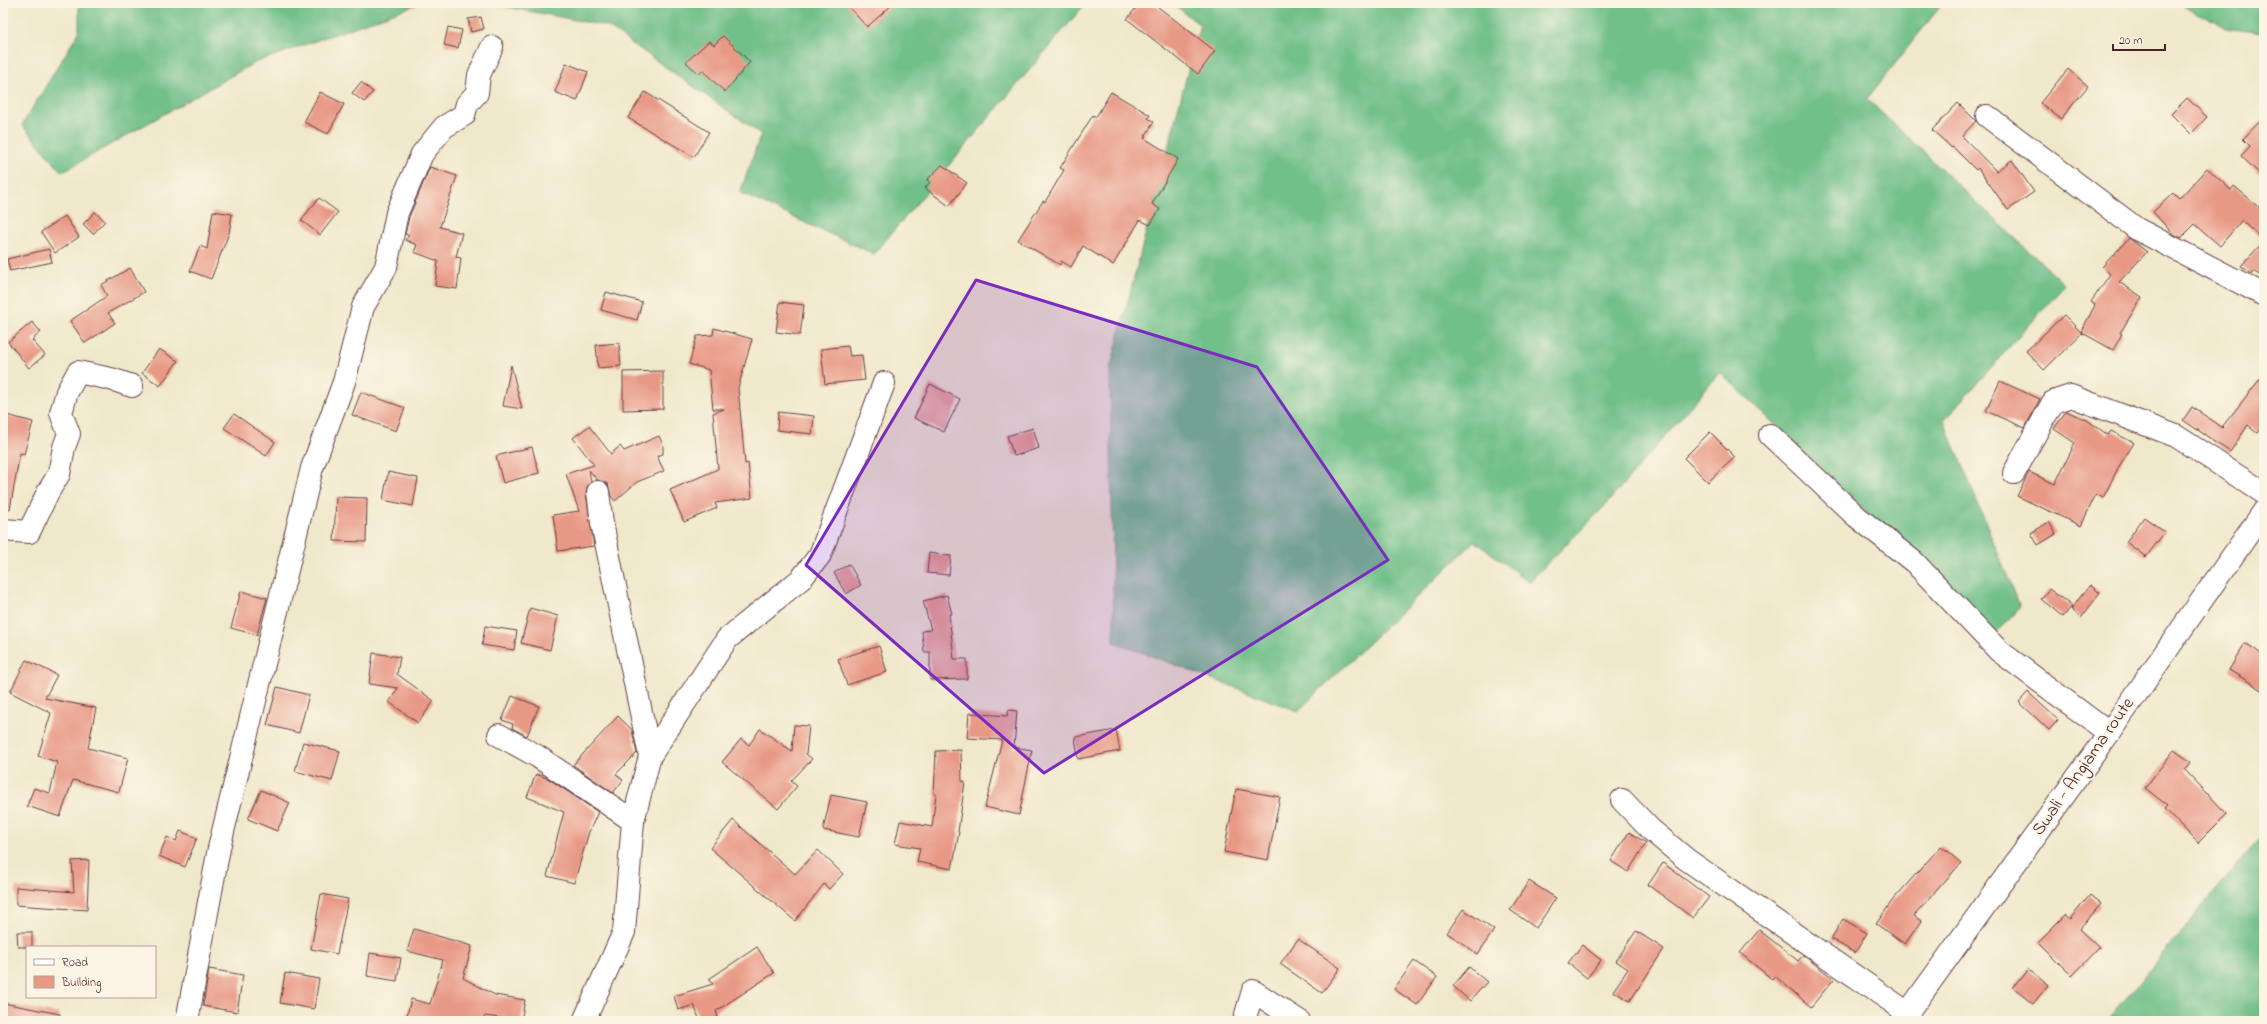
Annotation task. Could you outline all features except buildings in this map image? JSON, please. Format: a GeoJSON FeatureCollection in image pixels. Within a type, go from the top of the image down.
{"type":"FeatureCollection","features":[{"type":"Feature","properties":{"kind":"street"},"geometry":{"type":"LineString","coordinates":[[187,1021],[219,848],[312,468],[344,382],[363,307],[386,267],[397,213],[422,154],[444,127],[464,115],[467,104],[477,93],[479,75],[492,46]]}},
{"type":"Feature","properties":{"kind":"street"},"geometry":{"type":"LineString","coordinates":[[1987,116],[2137,229],[2264,295]]}},
{"type":"Feature","properties":{"kind":"street"},"geometry":{"type":"LineString","coordinates":[[3,530],[29,532],[48,492],[59,474],[64,447],[69,434],[61,413],[67,392],[78,372],[111,378],[132,386]]}},
{"type":"Feature","properties":{"kind":"street"},"geometry":{"type":"LineString","coordinates":[[584,1021],[624,932],[633,820],[650,756],[726,639],[800,579],[820,555],[884,383]]}},
{"type":"Feature","properties":{"kind":"street"},"geometry":{"type":"LineString","coordinates":[[2014,473],[2053,402],[2071,396],[2176,436],[2264,493]]}},
{"type":"Feature","properties":{"kind":"street"},"geometry":{"type":"LineString","coordinates":[[1770,435],[1856,516],[1914,562],[1999,651],[2109,732]]}},
{"type":"Feature","properties":{"kind":"street"},"geometry":{"type":"LineString","coordinates":[[598,492],[602,524],[650,756]]}},
{"type":"Feature","properties":{"kind":"street","name":"Swali - Angiama route"},"geometry":{"type":"LineString","coordinates":[[1905,1017],[2109,732],[2264,511]]}},
{"type":"Feature","properties":{"kind":"street"},"geometry":{"type":"LineString","coordinates":[[499,735],[537,756],[633,820]]}},
{"type":"Feature","properties":{"kind":"street"},"geometry":{"type":"LineString","coordinates":[[1622,800],[1650,829],[1686,859],[1905,1017]]}},
{"type":"Feature","properties":{"kind":"street"},"geometry":{"type":"LineString","coordinates":[[1244,1021],[1253,991],[1299,1021]]}},
{"type":"Feature","properties":{"kind":"highlighted area"},"geometry":{"type":"Polygon","coordinates":[[[976,280],[1257,367],[1388,560],[1044,773],[806,565],[976,280]]]}},
{"type":"Feature","properties":{"kind":"green space"},"geometry":{"type":"Polygon","coordinates":[[[79,3],[421,3],[254,63],[62,172],[22,125],[79,32],[79,3]]]}},
{"type":"Feature","properties":{"kind":"green space"},"geometry":{"type":"Polygon","coordinates":[[[486,3],[1086,3],[874,254],[740,193],[761,134],[607,26],[486,3]]]}},
{"type":"Feature","properties":{"kind":"green space"},"geometry":{"type":"Polygon","coordinates":[[[1172,3],[1943,3],[1867,99],[2065,285],[1944,420],[2020,607],[1994,635],[1720,372],[1603,508],[1529,582],[1475,541],[1298,711],[1114,642],[1110,370],[1200,25],[1172,3]]]}},
{"type":"Feature","properties":{"kind":"green space"},"geometry":{"type":"Polygon","coordinates":[[[2180,3],[2264,3],[2264,33],[2225,28],[2180,3]]]}},
{"type":"Feature","properties":{"kind":"green space"},"geometry":{"type":"Polygon","coordinates":[[[2264,833],[2264,1021],[2107,1021],[2264,833]]]}}]}
